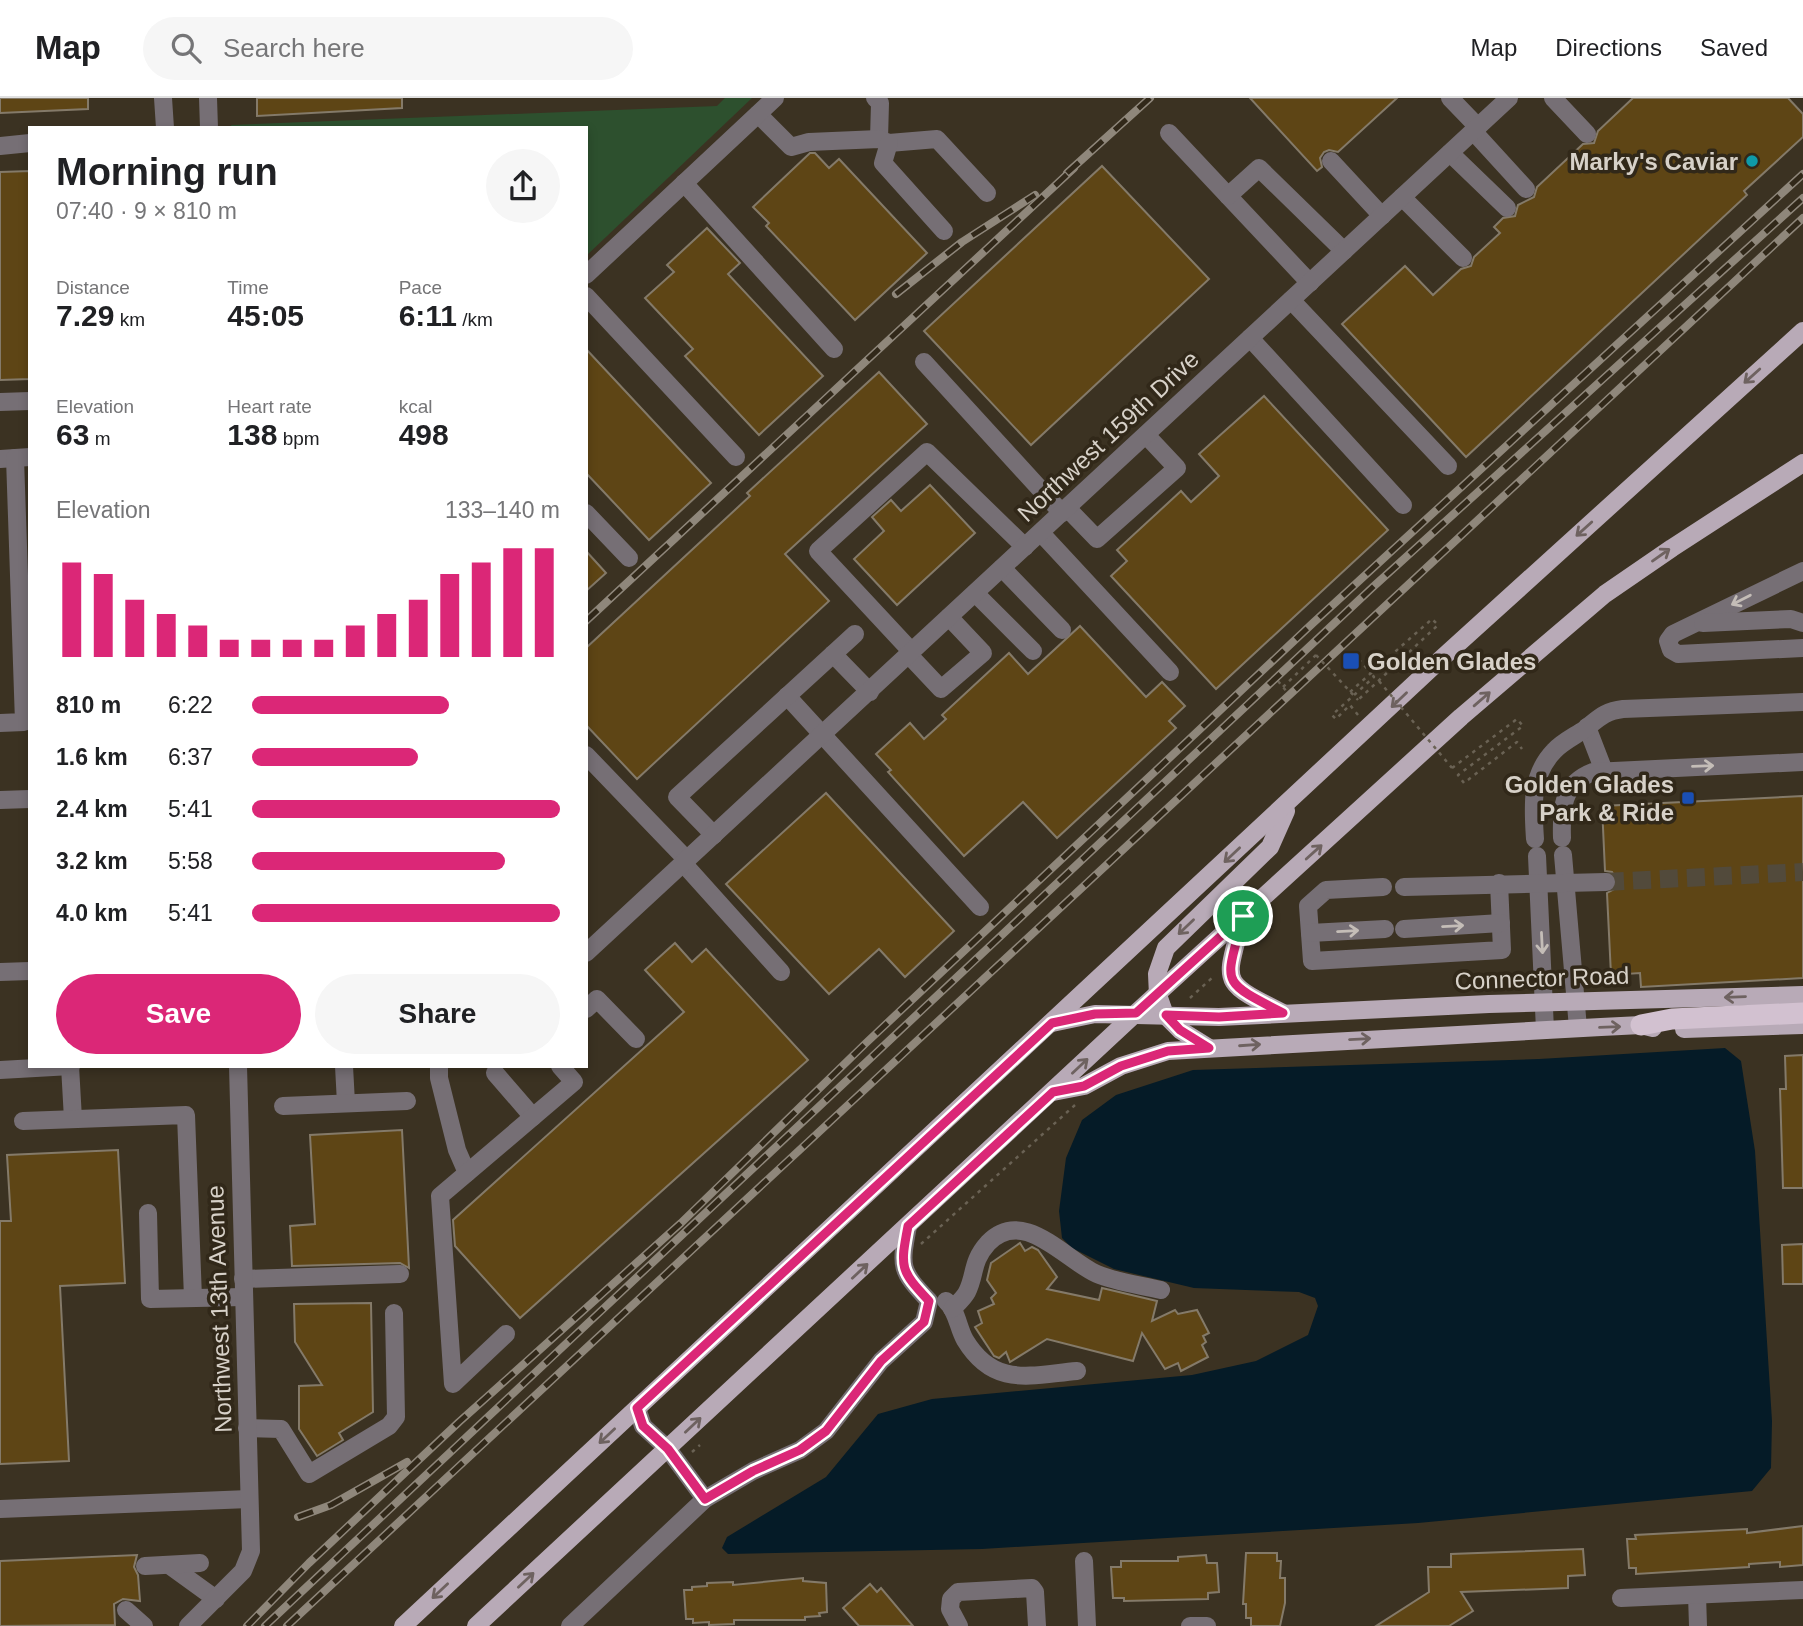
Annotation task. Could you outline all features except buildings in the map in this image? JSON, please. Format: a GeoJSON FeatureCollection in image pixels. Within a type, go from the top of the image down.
{"type":"FeatureCollection","features":[{"type":"Feature","properties":{"kind":"highway"},"geometry":{"type":"LineString","coordinates":[[1641,1025],[1672,1019],[1803,1013]]}},
{"type":"Feature","properties":{"kind":"main road"},"geometry":{"type":"LineString","coordinates":[[403,1626],[1441,659],[1803,331]]}},
{"type":"Feature","properties":{"kind":"main road"},"geometry":{"type":"LineString","coordinates":[[476,1626],[1136,1013],[1461,717],[1605,594],[1803,463]]}},
{"type":"Feature","properties":{"kind":"main road"},"geometry":{"type":"LineString","coordinates":[[1209,1048],[1180,1030],[1166,1015],[1158,995],[1157,974],[1166,948],[1270,847],[1290,802]]}},
{"type":"Feature","properties":{"kind":"main road"},"geometry":{"type":"LineString","coordinates":[[1243,916],[1231,958],[1231,979],[1235,987],[1245,995],[1283,1013]]}},
{"type":"Feature","properties":{"kind":"main road","name":"Connector Road"},"geometry":{"type":"LineString","coordinates":[[1052,1023],[1095,1014],[1219,1017],[1803,995]]}},
{"type":"Feature","properties":{"kind":"main road","name":"Connector Road"},"geometry":{"type":"LineString","coordinates":[[1053,1092],[1084,1086],[1121,1066],[1168,1051],[1641,1025],[1661,1029],[1803,1025]]}},
{"type":"Feature","properties":{"kind":"street"},"geometry":{"type":"LineString","coordinates":[[163,98],[165,126]]}},
{"type":"Feature","properties":{"kind":"street"},"geometry":{"type":"LineString","coordinates":[[208,98],[209,126]]}},
{"type":"Feature","properties":{"kind":"street"},"geometry":{"type":"LineString","coordinates":[[588,273],[775,98]]}},
{"type":"Feature","properties":{"kind":"street"},"geometry":{"type":"LineString","coordinates":[[875,98],[880,103],[883,163],[944,231]]}},
{"type":"Feature","properties":{"kind":"street"},"geometry":{"type":"LineString","coordinates":[[1450,98],[1526,189]]}},
{"type":"Feature","properties":{"kind":"street","name":"Northwest 159th Drive"},"geometry":{"type":"LineString","coordinates":[[588,951],[1509,98]]}},
{"type":"Feature","properties":{"kind":"street"},"geometry":{"type":"LineString","coordinates":[[1553,98],[1587,134]]}},
{"type":"Feature","properties":{"kind":"street"},"geometry":{"type":"LineString","coordinates":[[758,114],[791,147],[809,142],[937,139],[987,193]]}},
{"type":"Feature","properties":{"kind":"street"},"geometry":{"type":"LineString","coordinates":[[1169,133],[1310,283]]}},
{"type":"Feature","properties":{"kind":"street"},"geometry":{"type":"LineString","coordinates":[[0,146],[28,143]]}},
{"type":"Feature","properties":{"kind":"street"},"geometry":{"type":"LineString","coordinates":[[1450,153],[1507,208]]}},
{"type":"Feature","properties":{"kind":"street"},"geometry":{"type":"LineString","coordinates":[[1331,162],[1382,216]]}},
{"type":"Feature","properties":{"kind":"street"},"geometry":{"type":"LineString","coordinates":[[1228,196],[1259,168],[1343,251]]}},
{"type":"Feature","properties":{"kind":"street"},"geometry":{"type":"LineString","coordinates":[[684,183],[834,349]]}},
{"type":"Feature","properties":{"kind":"street"},"geometry":{"type":"LineString","coordinates":[[1402,197],[1463,258]]}},
{"type":"Feature","properties":{"kind":"street"},"geometry":{"type":"LineString","coordinates":[[588,298],[736,457]]}},
{"type":"Feature","properties":{"kind":"street"},"geometry":{"type":"LineString","coordinates":[[1291,300],[1448,466]]}},
{"type":"Feature","properties":{"kind":"street"},"geometry":{"type":"LineString","coordinates":[[1250,338],[1403,505]]}},
{"type":"Feature","properties":{"kind":"street"},"geometry":{"type":"LineString","coordinates":[[924,362],[1064,510],[1097,539],[1177,468],[1146,435]]}},
{"type":"Feature","properties":{"kind":"street"},"geometry":{"type":"LineString","coordinates":[[0,402],[28,401]]}},
{"type":"Feature","properties":{"kind":"street"},"geometry":{"type":"LineString","coordinates":[[950,617],[983,653],[941,689],[818,551],[928,452],[1025,547]]}},
{"type":"Feature","properties":{"kind":"street"},"geometry":{"type":"LineString","coordinates":[[0,723],[24,722],[15,458]]}},
{"type":"Feature","properties":{"kind":"street"},"geometry":{"type":"LineString","coordinates":[[588,515],[629,558]]}},
{"type":"Feature","properties":{"kind":"street"},"geometry":{"type":"LineString","coordinates":[[1041,533],[1170,672]]}},
{"type":"Feature","properties":{"kind":"street"},"geometry":{"type":"LineString","coordinates":[[1002,568],[1062,630]]}},
{"type":"Feature","properties":{"kind":"street"},"geometry":{"type":"LineString","coordinates":[[1803,571],[1673,634],[1668,641],[1671,650],[1678,654],[1803,648]]}},
{"type":"Feature","properties":{"kind":"street"},"geometry":{"type":"LineString","coordinates":[[975,593],[1033,652]]}},
{"type":"Feature","properties":{"kind":"street"},"geometry":{"type":"LineString","coordinates":[[1696,623],[1791,619],[1803,623]]}},
{"type":"Feature","properties":{"kind":"street"},"geometry":{"type":"LineString","coordinates":[[714,835],[677,797],[855,634]]}},
{"type":"Feature","properties":{"kind":"street"},"geometry":{"type":"LineString","coordinates":[[833,654],[870,692]]}},
{"type":"Feature","properties":{"kind":"street"},"geometry":{"type":"LineString","coordinates":[[787,696],[980,907]]}},
{"type":"Feature","properties":{"kind":"street"},"geometry":{"type":"LineString","coordinates":[[1545,1030],[1539,883],[1532,804],[1539,774],[1555,749],[1604,713],[1614,710],[1803,702]]}},
{"type":"Feature","properties":{"kind":"street"},"geometry":{"type":"LineString","coordinates":[[1587,727],[1604,771]]}},
{"type":"Feature","properties":{"kind":"street"},"geometry":{"type":"LineString","coordinates":[[588,757],[685,861],[781,972]]}},
{"type":"Feature","properties":{"kind":"street"},"geometry":{"type":"LineString","coordinates":[[1578,1028],[1562,846],[1562,803],[1572,784],[1582,777],[1604,771],[1803,762]]}},
{"type":"Feature","properties":{"kind":"street"},"geometry":{"type":"LineString","coordinates":[[0,800],[28,799]]}},
{"type":"Feature","properties":{"kind":"street"},"geometry":{"type":"LineString","coordinates":[[1404,887],[1606,882]]}},
{"type":"Feature","properties":{"kind":"street"},"geometry":{"type":"LineString","coordinates":[[1383,887],[1326,890],[1308,906],[1312,961],[1502,950],[1499,883]]}},
{"type":"Feature","properties":{"kind":"street"},"geometry":{"type":"LineString","coordinates":[[1404,929],[1501,923]]}},
{"type":"Feature","properties":{"kind":"street"},"geometry":{"type":"LineString","coordinates":[[1310,933],[1385,929]]}},
{"type":"Feature","properties":{"kind":"street"},"geometry":{"type":"LineString","coordinates":[[0,972],[28,971]]}},
{"type":"Feature","properties":{"kind":"street"},"geometry":{"type":"LineString","coordinates":[[588,1007],[597,999],[636,1039]]}},
{"type":"Feature","properties":{"kind":"street"},"geometry":{"type":"LineString","coordinates":[[0,1070],[28,1068]]}},
{"type":"Feature","properties":{"kind":"street"},"geometry":{"type":"LineString","coordinates":[[71,1068],[73,1119]]}},
{"type":"Feature","properties":{"kind":"street","name":"Northwest 13th Avenue"},"geometry":{"type":"LineString","coordinates":[[216,1599],[243,1571],[251,1551],[238,1068]]}},
{"type":"Feature","properties":{"kind":"street"},"geometry":{"type":"LineString","coordinates":[[344,1068],[346,1103]]}},
{"type":"Feature","properties":{"kind":"street"},"geometry":{"type":"LineString","coordinates":[[439,1068],[439,1078],[457,1150],[467,1173]]}},
{"type":"Feature","properties":{"kind":"street"},"geometry":{"type":"LineString","coordinates":[[506,1334],[453,1384],[440,1196],[575,1082],[562,1068]]}},
{"type":"Feature","properties":{"kind":"street"},"geometry":{"type":"LineString","coordinates":[[495,1073],[533,1117]]}},
{"type":"Feature","properties":{"kind":"street"},"geometry":{"type":"LineString","coordinates":[[283,1106],[407,1101]]}},
{"type":"Feature","properties":{"kind":"street"},"geometry":{"type":"LineString","coordinates":[[23,1121],[186,1115],[193,1298]]}},
{"type":"Feature","properties":{"kind":"street"},"geometry":{"type":"LineString","coordinates":[[148,1213],[150,1298],[193,1298],[243,1288],[400,1274]]}},
{"type":"Feature","properties":{"kind":"street"},"geometry":{"type":"LineString","coordinates":[[570,1626],[705,1499],[753,1471],[800,1450],[826,1431],[881,1361],[924,1322],[927,1306],[905,1272],[903,1255],[908,1226]]}},
{"type":"Feature","properties":{"kind":"street"},"geometry":{"type":"LineString","coordinates":[[952,1309],[967,1292],[974,1262],[990,1242],[1007,1230],[1024,1231],[1041,1238],[1097,1274],[1161,1290]]}},
{"type":"Feature","properties":{"kind":"street"},"geometry":{"type":"LineString","coordinates":[[927,1306],[948,1301],[964,1339],[976,1355],[1002,1374],[1077,1371]]}},
{"type":"Feature","properties":{"kind":"street"},"geometry":{"type":"LineString","coordinates":[[247,1428],[281,1429],[309,1474],[389,1426],[396,1418],[394,1313]]}},
{"type":"Feature","properties":{"kind":"street"},"geometry":{"type":"LineString","coordinates":[[637,1408],[643,1426],[668,1449],[705,1499]]}},
{"type":"Feature","properties":{"kind":"street"},"geometry":{"type":"LineString","coordinates":[[0,1509],[249,1499]]}},
{"type":"Feature","properties":{"kind":"street"},"geometry":{"type":"LineString","coordinates":[[1084,1561],[1087,1626]]}},
{"type":"Feature","properties":{"kind":"street"},"geometry":{"type":"LineString","coordinates":[[145,1566],[200,1563]]}},
{"type":"Feature","properties":{"kind":"street"},"geometry":{"type":"LineString","coordinates":[[169,1565],[216,1599],[188,1626]]}},
{"type":"Feature","properties":{"kind":"street"},"geometry":{"type":"LineString","coordinates":[[959,1626],[950,1609],[951,1599],[958,1592],[1032,1588],[1035,1592],[1037,1626]]}},
{"type":"Feature","properties":{"kind":"street"},"geometry":{"type":"LineString","coordinates":[[1621,1598],[1803,1590]]}},
{"type":"Feature","properties":{"kind":"street"},"geometry":{"type":"LineString","coordinates":[[1696,1595],[1698,1626]]}},
{"type":"Feature","properties":{"kind":"street"},"geometry":{"type":"LineString","coordinates":[[126,1610],[144,1626]]}},
{"type":"Feature","properties":{"kind":"street"},"geometry":{"type":"LineString","coordinates":[[1190,1626],[1207,1626]]}},
{"type":"Feature","properties":{"kind":"path"},"geometry":{"type":"LineString","coordinates":[[1283,687],[1317,655],[1350,692],[1358,700],[1438,625],[1432,619],[1350,692]]}},
{"type":"Feature","properties":{"kind":"path"},"geometry":{"type":"LineString","coordinates":[[1353,653],[1374,677],[1332,715],[1336,719],[1350,705],[1370,727]]}},
{"type":"Feature","properties":{"kind":"path"},"geometry":{"type":"LineString","coordinates":[[1278,681],[1287,692]]}},
{"type":"Feature","properties":{"kind":"path"},"geometry":{"type":"LineString","coordinates":[[1379,681],[1452,768],[1517,719],[1522,726],[1458,775],[1464,783],[1517,742],[1522,749]]}},
{"type":"Feature","properties":{"kind":"path"},"geometry":{"type":"LineString","coordinates":[[1185,1004],[1218,972]]}},
{"type":"Feature","properties":{"kind":"path"},"geometry":{"type":"LineString","coordinates":[[915,1247],[930,1238],[1077,1103]]}},
{"type":"Feature","properties":{"kind":"green space"},"geometry":{"type":"Polygon","coordinates":[[[725,98],[752,98],[588,254],[588,126],[231,125],[717,106],[725,98]]]}},
{"type":"Feature","properties":{"kind":"water"},"geometry":{"type":"Polygon","coordinates":[[[1725,1048],[1741,1061],[1755,1151],[1772,1421],[1771,1468],[1752,1491],[1418,1523],[982,1549],[728,1554],[722,1548],[727,1537],[826,1477],[878,1414],[932,1399],[1192,1375],[1256,1361],[1308,1335],[1318,1306],[1315,1298],[1299,1292],[1194,1288],[1114,1269],[1072,1248],[1062,1238],[1059,1211],[1066,1158],[1082,1120],[1116,1095],[1193,1070],[1539,1059],[1725,1048]]]}},
{"type":"Feature","properties":{"kind":"tunnel"},"geometry":{"type":"LineString","coordinates":[[1606,882],[1803,872]]}},
{"type":"Feature","properties":{"kind":"railway"},"geometry":{"type":"LineString","coordinates":[[1067,173],[1150,98]]}},
{"type":"Feature","properties":{"kind":"railway"},"geometry":{"type":"LineString","coordinates":[[588,619],[1074,168]]}},
{"type":"Feature","properties":{"kind":"railway"},"geometry":{"type":"LineString","coordinates":[[247,1626],[309,1563],[459,1422],[681,1223],[866,1043],[1313,623],[1803,174]]}},
{"type":"Feature","properties":{"kind":"railway"},"geometry":{"type":"LineString","coordinates":[[896,294],[962,242],[1035,195]]}},
{"type":"Feature","properties":{"kind":"railway"},"geometry":{"type":"LineString","coordinates":[[265,1626],[1374,586],[1803,198]]}},
{"type":"Feature","properties":{"kind":"railway"},"geometry":{"type":"LineString","coordinates":[[287,1626],[1803,218]]}},
{"type":"Feature","properties":{"kind":"railway"},"geometry":{"type":"LineString","coordinates":[[298,1517],[331,1505],[407,1462]]}},
{"type":"Feature","properties":{"kind":"place","name":"Marky's Caviar"},"geometry":{"type":"Point","coordinates":[1752,161]}},
{"type":"Feature","properties":{"kind":"place","name":"Golden Glades"},"geometry":{"type":"Point","coordinates":[1351,661]}},
{"type":"Feature","properties":{"kind":"place","name":"Golden Glades Park & Ride"},"geometry":{"type":"Point","coordinates":[1688,798]}},
{"type":"Feature","properties":{"kind":"route"},"geometry":{"type":"LineString","coordinates":[[1243,916],[1231,958],[1231,979],[1235,987],[1245,995],[1283,1013],[1219,1017],[1166,1015],[1180,1030],[1209,1048],[1168,1051],[1121,1066],[1084,1086],[1053,1092],[908,1226],[903,1255],[905,1272],[929,1301],[924,1322],[881,1361],[826,1431],[800,1450],[753,1471],[705,1499],[668,1449],[643,1426],[637,1408],[1052,1023],[1095,1014],[1136,1013],[1243,916]]}}]}
